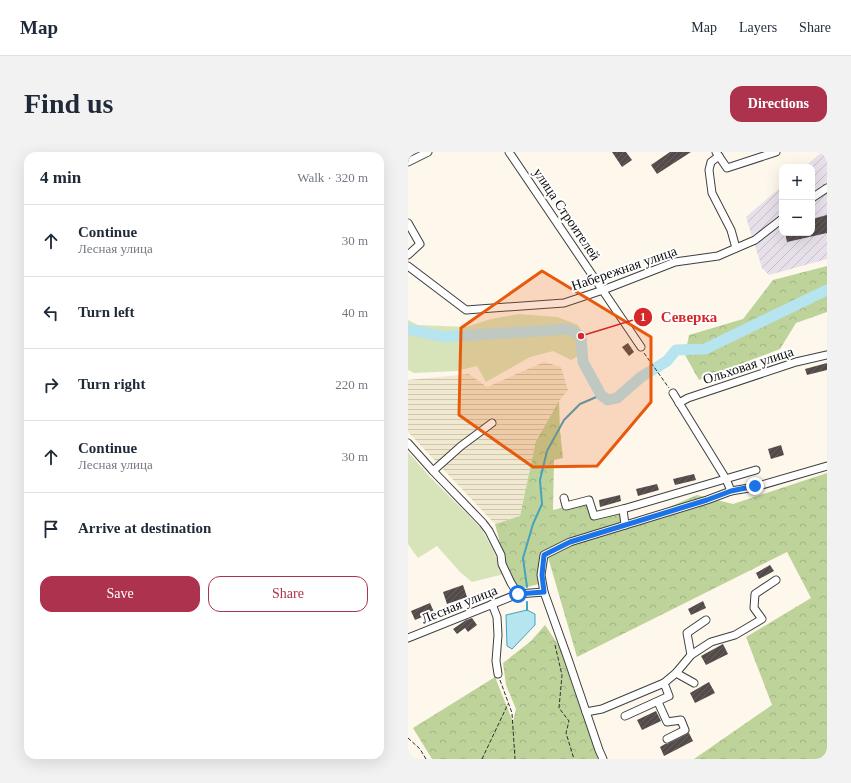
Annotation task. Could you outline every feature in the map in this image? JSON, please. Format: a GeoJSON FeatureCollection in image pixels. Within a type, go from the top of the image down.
{"type":"FeatureCollection","features":[{"type":"Feature","properties":{"kind":"street"},"geometry":{"type":"LineString","coordinates":[[408,162],[428,152]]}},
{"type":"Feature","properties":{"kind":"street","name":"улица Строителей"},"geometry":{"type":"LineString","coordinates":[[509,152],[641,347]]}},
{"type":"Feature","properties":{"kind":"street"},"geometry":{"type":"LineString","coordinates":[[736,248],[731,230],[712,193],[709,170],[711,162],[718,154],[727,168],[776,152]]}},
{"type":"Feature","properties":{"kind":"street"},"geometry":{"type":"LineString","coordinates":[[815,196],[827,188]]}},
{"type":"Feature","properties":{"kind":"street","name":"Набережная улица"},"geometry":{"type":"LineString","coordinates":[[408,266],[466,310],[564,303],[603,290],[675,262],[718,256],[755,240],[779,222]]}},
{"type":"Feature","properties":{"kind":"street"},"geometry":{"type":"LineString","coordinates":[[408,223],[420,244],[408,255]]}},
{"type":"Feature","properties":{"kind":"street","name":"Ольховая улица"},"geometry":{"type":"LineString","coordinates":[[679,404],[688,398],[796,362],[827,355]]}},
{"type":"Feature","properties":{"kind":"street"},"geometry":{"type":"LineString","coordinates":[[673,393],[726,479],[731,491]]}},
{"type":"Feature","properties":{"kind":"street"},"geometry":{"type":"LineString","coordinates":[[433,471],[461,446],[492,423]]}},
{"type":"Feature","properties":{"kind":"street"},"geometry":{"type":"LineString","coordinates":[[408,443],[489,531],[501,555],[502,564],[518,594]]}},
{"type":"Feature","properties":{"kind":"street"},"geometry":{"type":"LineString","coordinates":[[603,759],[544,592],[542,575],[544,555],[570,542],[707,500],[731,491],[755,486],[827,466]]}},
{"type":"Feature","properties":{"kind":"street"},"geometry":{"type":"LineString","coordinates":[[564,498],[566,506],[590,500],[594,516],[756,470]]}},
{"type":"Feature","properties":{"kind":"street"},"geometry":{"type":"LineString","coordinates":[[623,509],[626,525]]}},
{"type":"Feature","properties":{"kind":"street"},"geometry":{"type":"LineString","coordinates":[[586,712],[602,709],[664,682],[676,673],[691,655],[711,642],[735,636],[762,619],[754,608],[755,594],[776,580]]}},
{"type":"Feature","properties":{"kind":"street","name":"Лесная улица"},"geometry":{"type":"LineString","coordinates":[[408,638],[518,594],[544,592]]}},
{"type":"Feature","properties":{"kind":"street"},"geometry":{"type":"LineString","coordinates":[[492,604],[497,617],[498,635],[496,661],[498,674]]}},
{"type":"Feature","properties":{"kind":"street"},"geometry":{"type":"LineString","coordinates":[[691,655],[687,633],[706,620]]}},
{"type":"Feature","properties":{"kind":"street"},"geometry":{"type":"LineString","coordinates":[[676,673],[694,683]]}},
{"type":"Feature","properties":{"kind":"street"},"geometry":{"type":"LineString","coordinates":[[625,716],[669,696],[664,682]]}},
{"type":"Feature","properties":{"kind":"street"},"geometry":{"type":"LineString","coordinates":[[658,702],[667,722],[681,720],[685,730],[666,739]]}},
{"type":"Feature","properties":{"kind":"path"},"geometry":{"type":"LineString","coordinates":[[641,347],[659,375],[673,393]]}},
{"type":"Feature","properties":{"kind":"path"},"geometry":{"type":"LineString","coordinates":[[556,645],[562,675],[559,708],[569,721],[566,733],[574,759]]}},
{"type":"Feature","properties":{"kind":"path"},"geometry":{"type":"LineString","coordinates":[[498,674],[512,713],[515,759]]}},
{"type":"Feature","properties":{"kind":"path"},"geometry":{"type":"LineString","coordinates":[[482,759],[509,704]]}},
{"type":"Feature","properties":{"kind":"path"},"geometry":{"type":"LineString","coordinates":[[408,738],[420,750],[426,759]]}},
{"type":"Feature","properties":{"kind":"highlighted area"},"geometry":{"type":"Polygon","coordinates":[[[542,271],[651,337],[651,402],[597,466],[533,467],[459,415],[461,328],[542,271]]]}},
{"type":"Feature","properties":{"kind":"shaded area"},"geometry":{"type":"Polygon","coordinates":[[[822,152],[827,152],[827,259],[769,275],[762,268],[746,217],[779,189],[779,236],[815,236],[815,164],[808,164],[822,152]]]}},
{"type":"Feature","properties":{"kind":"shaded area"},"geometry":{"type":"Polygon","coordinates":[[[544,362],[561,367],[568,390],[559,401],[536,441],[520,516],[495,524],[408,432],[408,380],[469,374],[487,387],[544,362]]]}},
{"type":"Feature","properties":{"kind":"green space"},"geometry":{"type":"Polygon","coordinates":[[[827,266],[827,312],[796,323],[780,349],[699,380],[685,355],[689,335],[743,319],[773,280],[827,266]]]}},
{"type":"Feature","properties":{"kind":"green space"},"geometry":{"type":"Polygon","coordinates":[[[519,314],[557,317],[578,325],[585,338],[587,351],[571,360],[553,351],[530,357],[486,382],[477,366],[457,371],[414,373],[408,370],[408,320],[418,325],[466,327],[491,319],[519,314]]]}},
{"type":"Feature","properties":{"kind":"green space"},"geometry":{"type":"Polygon","coordinates":[[[559,401],[563,458],[554,460],[553,510],[589,501],[594,517],[621,510],[623,527],[697,495],[733,504],[827,473],[827,759],[694,759],[772,705],[746,637],[811,598],[787,552],[577,657],[548,557],[544,551],[539,584],[519,589],[505,562],[495,524],[520,516],[536,441],[559,401]]]}},
{"type":"Feature","properties":{"kind":"green space"},"geometry":{"type":"Polygon","coordinates":[[[408,452],[430,477],[481,528],[504,574],[472,582],[460,572],[437,546],[418,558],[408,544],[408,452]]]}},
{"type":"Feature","properties":{"kind":"green space"},"geometry":{"type":"Polygon","coordinates":[[[545,625],[559,646],[598,759],[432,759],[413,728],[495,677],[513,722],[516,709],[506,685],[503,663],[531,641],[545,625]]]}},
{"type":"Feature","properties":{"kind":"water"},"geometry":{"type":"Polygon","coordinates":[[[527,610],[535,614],[535,625],[512,649],[507,646],[506,615],[527,610]]]}},
{"type":"Feature","properties":{"kind":"building"},"geometry":{"type":"Polygon","coordinates":[[[612,152],[626,152],[632,160],[622,167],[612,152]]]}},
{"type":"Feature","properties":{"kind":"building"},"geometry":{"type":"Polygon","coordinates":[[[670,152],[691,152],[657,174],[651,165],[670,152]]]}},
{"type":"Feature","properties":{"kind":"building"},"geometry":{"type":"Polygon","coordinates":[[[827,215],[827,233],[815,236],[815,218],[827,215]]]}},
{"type":"Feature","properties":{"kind":"building"},"geometry":{"type":"Polygon","coordinates":[[[786,236],[814,236],[787,242],[786,236]]]}},
{"type":"Feature","properties":{"kind":"building"},"geometry":{"type":"Polygon","coordinates":[[[628,343],[634,352],[629,356],[622,347],[628,343]]]}},
{"type":"Feature","properties":{"kind":"building"},"geometry":{"type":"Polygon","coordinates":[[[827,363],[827,370],[807,375],[805,369],[827,363]]]}},
{"type":"Feature","properties":{"kind":"building"},"geometry":{"type":"Polygon","coordinates":[[[781,445],[784,455],[771,459],[768,449],[781,445]]]}},
{"type":"Feature","properties":{"kind":"building"},"geometry":{"type":"Polygon","coordinates":[[[694,474],[696,480],[675,485],[673,479],[694,474]]]}},
{"type":"Feature","properties":{"kind":"building"},"geometry":{"type":"Polygon","coordinates":[[[657,484],[659,490],[638,496],[636,489],[657,484]]]}},
{"type":"Feature","properties":{"kind":"building"},"geometry":{"type":"Polygon","coordinates":[[[620,495],[621,501],[600,507],[599,500],[620,495]]]}},
{"type":"Feature","properties":{"kind":"building"},"geometry":{"type":"Polygon","coordinates":[[[770,565],[774,571],[759,579],[756,573],[770,565]]]}},
{"type":"Feature","properties":{"kind":"building"},"geometry":{"type":"Polygon","coordinates":[[[463,585],[467,597],[447,604],[443,592],[463,585]]]}},
{"type":"Feature","properties":{"kind":"building"},"geometry":{"type":"Polygon","coordinates":[[[703,601],[706,608],[691,615],[688,609],[703,601]]]}},
{"type":"Feature","properties":{"kind":"building"},"geometry":{"type":"Polygon","coordinates":[[[430,603],[434,612],[415,620],[411,611],[430,603]]]}},
{"type":"Feature","properties":{"kind":"building"},"geometry":{"type":"Polygon","coordinates":[[[472,618],[477,625],[468,632],[465,628],[457,634],[453,629],[466,620],[472,618]]]}},
{"type":"Feature","properties":{"kind":"building"},"geometry":{"type":"Polygon","coordinates":[[[723,644],[728,654],[706,665],[701,656],[723,644]]]}},
{"type":"Feature","properties":{"kind":"building"},"geometry":{"type":"Polygon","coordinates":[[[709,682],[715,693],[695,703],[690,693],[709,682]]]}},
{"type":"Feature","properties":{"kind":"building"},"geometry":{"type":"Polygon","coordinates":[[[656,711],[661,721],[642,730],[637,720],[656,711]]]}},
{"type":"Feature","properties":{"kind":"building"},"geometry":{"type":"Polygon","coordinates":[[[689,733],[693,741],[664,756],[660,747],[689,733]]]}},
{"type":"Feature","properties":{"kind":"waterway"},"geometry":{"type":"LineString","coordinates":[[408,329],[444,337],[568,329],[581,336],[583,362],[601,395],[608,400],[617,398],[641,377],[667,361],[676,350],[705,349],[827,290]]}},
{"type":"Feature","properties":{"kind":"waterway"},"geometry":{"type":"LineString","coordinates":[[527,587],[523,558],[533,524],[542,504],[540,480],[547,451],[564,420],[580,404],[601,395]]}},
{"type":"Feature","properties":{"kind":"waterway"},"geometry":{"type":"LineString","coordinates":[[527,602],[527,610]]}},
{"type":"Feature","properties":{"kind":"place","name":"Северка"},"geometry":{"type":"Point","coordinates":[581,336]}},
{"type":"Feature","properties":{"kind":"route"},"geometry":{"type":"LineString","coordinates":[[518,594],[544,592],[542,575],[544,555],[570,542],[707,500],[731,491],[755,486]]}}]}
